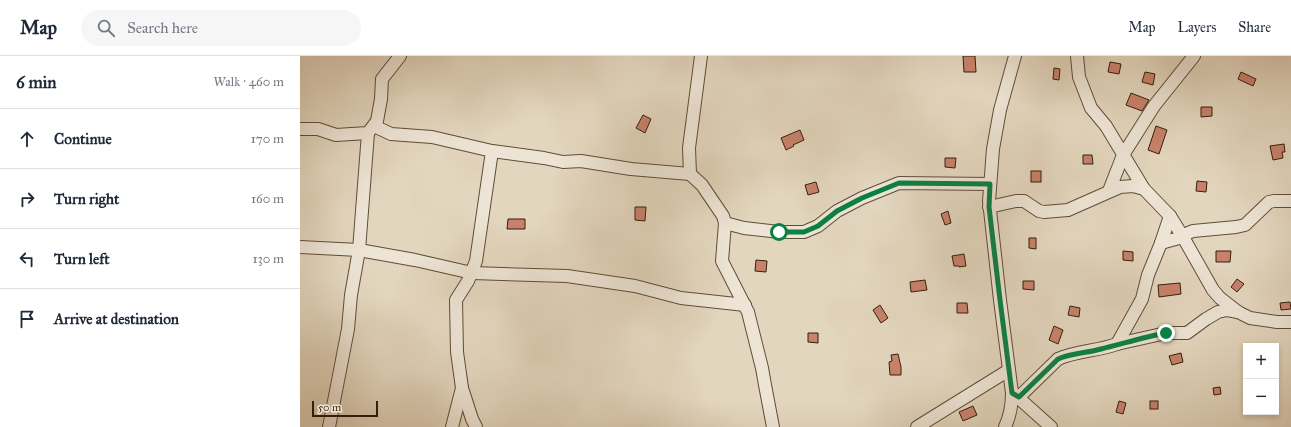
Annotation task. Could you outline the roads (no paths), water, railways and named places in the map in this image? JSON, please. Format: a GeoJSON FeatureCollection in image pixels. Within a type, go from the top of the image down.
{"type":"FeatureCollection","features":[{"type":"Feature","properties":{"kind":"street"},"geometry":{"type":"LineString","coordinates":[[329,427],[348,329],[351,295],[359,250],[371,129],[377,121],[382,99],[382,79],[400,56]]}},
{"type":"Feature","properties":{"kind":"street"},"geometry":{"type":"LineString","coordinates":[[690,174],[689,148],[701,56]]}},
{"type":"Feature","properties":{"kind":"street"},"geometry":{"type":"LineString","coordinates":[[1015,56],[999,118],[993,149],[989,207],[1009,370],[1016,395],[1050,427]]}},
{"type":"Feature","properties":{"kind":"street"},"geometry":{"type":"LineString","coordinates":[[1077,56],[1079,77],[1091,108],[1106,126],[1144,189],[1170,216],[1213,290],[1220,298],[1238,312],[1250,318],[1277,322],[1291,322]]}},
{"type":"Feature","properties":{"kind":"street"},"geometry":{"type":"LineString","coordinates":[[1109,191],[1123,155],[1154,106],[1194,56]]}},
{"type":"Feature","properties":{"kind":"street"},"geometry":{"type":"LineString","coordinates":[[300,129],[318,129],[336,135],[371,129],[391,134],[432,137],[492,151],[563,162],[581,161],[631,169],[690,174],[702,185],[723,216],[725,223],[722,262],[748,312],[762,368],[773,427]]}},
{"type":"Feature","properties":{"kind":"street"},"geometry":{"type":"LineString","coordinates":[[476,427],[462,388],[457,352],[456,300],[468,281],[476,261],[492,151]]}},
{"type":"Feature","properties":{"kind":"street"},"geometry":{"type":"LineString","coordinates":[[725,223],[744,228],[779,232],[804,232],[818,226],[837,211],[862,198],[899,183],[990,184]]}},
{"type":"Feature","properties":{"kind":"street"},"geometry":{"type":"LineString","coordinates":[[989,207],[1016,200],[1024,201],[1039,211],[1044,212],[1068,210],[1120,187],[1133,186],[1144,189]]}},
{"type":"Feature","properties":{"kind":"street"},"geometry":{"type":"LineString","coordinates":[[1161,243],[1183,237],[1193,231],[1245,225],[1268,202],[1291,201]]}},
{"type":"Feature","properties":{"kind":"street"},"geometry":{"type":"LineString","coordinates":[[1117,344],[1142,299],[1148,275],[1170,216]]}},
{"type":"Feature","properties":{"kind":"street"},"geometry":{"type":"LineString","coordinates":[[300,247],[359,250],[415,260],[472,273],[567,276],[636,286],[681,298],[745,305]]}},
{"type":"Feature","properties":{"kind":"street"},"geometry":{"type":"LineString","coordinates":[[1005,427],[1016,395],[1058,359],[1166,333],[1187,333],[1218,312],[1227,310],[1238,312]]}},
{"type":"Feature","properties":{"kind":"street"},"geometry":{"type":"LineString","coordinates":[[917,427],[1009,370]]}},
{"type":"Feature","properties":{"kind":"street"},"geometry":{"type":"LineString","coordinates":[[452,427],[462,388]]}}]}
